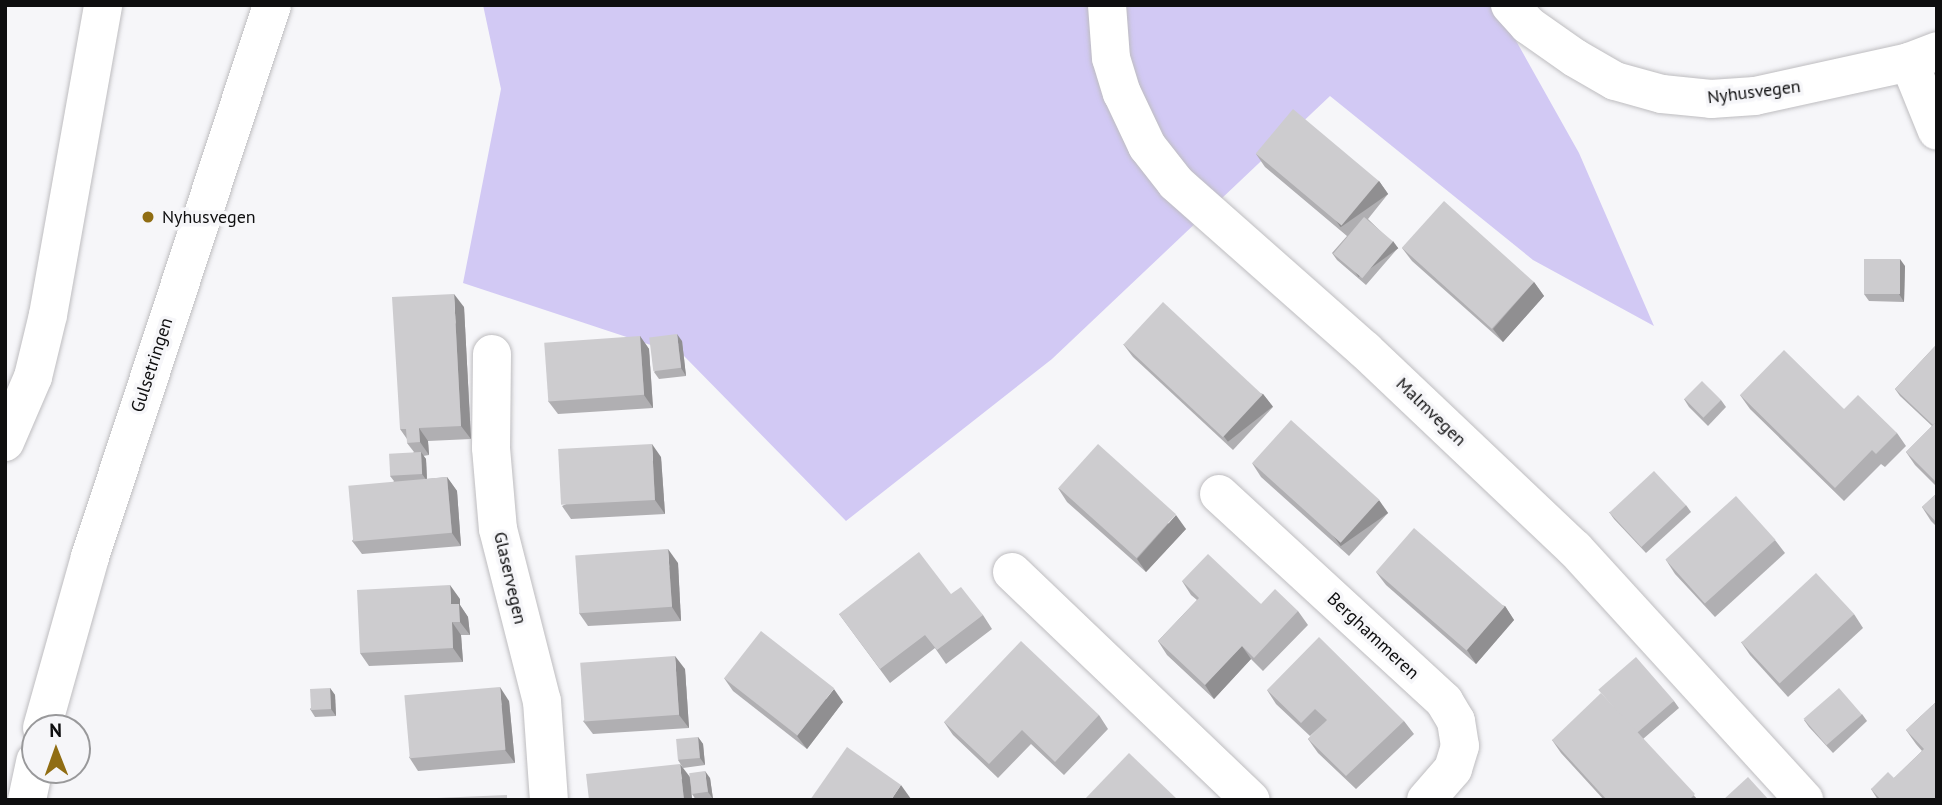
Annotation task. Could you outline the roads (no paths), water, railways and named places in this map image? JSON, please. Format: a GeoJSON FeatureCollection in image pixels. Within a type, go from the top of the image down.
{"type":"FeatureCollection","features":[{"type":"Feature","properties":{"kind":"street"},"geometry":{"type":"LineString","coordinates":[[5,442],[33,377],[48,315],[103,5]]}},
{"type":"Feature","properties":{"kind":"street","name":"Gulsetringen"},"geometry":{"type":"LineString","coordinates":[[47,714],[106,507],[272,5]]}},
{"type":"Feature","properties":{"kind":"street","name":"Malmvegen"},"geometry":{"type":"LineString","coordinates":[[1107,5],[1111,58],[1122,93],[1147,146],[1175,183],[1365,350],[1574,549],[1804,800]]}},
{"type":"Feature","properties":{"kind":"street","name":"Nyhusvegen"},"geometry":{"type":"LineString","coordinates":[[1510,5],[1528,25],[1575,58],[1615,81],[1662,94],[1712,99],[1755,96],[1923,56]]}},
{"type":"Feature","properties":{"kind":"street"},"geometry":{"type":"LineString","coordinates":[[1923,56],[1937,131]]}},
{"type":"Feature","properties":{"kind":"street","name":"Glaservegen"},"geometry":{"type":"LineString","coordinates":[[492,354],[491,448],[498,529],[542,701],[549,800]]}},
{"type":"Feature","properties":{"kind":"street","name":"Berghammeren"},"geometry":{"type":"LineString","coordinates":[[1219,494],[1444,701],[1456,721],[1460,746],[1453,769],[1426,800]]}},
{"type":"Feature","properties":{"kind":"street"},"geometry":{"type":"LineString","coordinates":[[1012,572],[1251,800]]}},
{"type":"Feature","properties":{"kind":"place","name":"Nyhusvegen"},"geometry":{"type":"Point","coordinates":[148,217]}}]}
